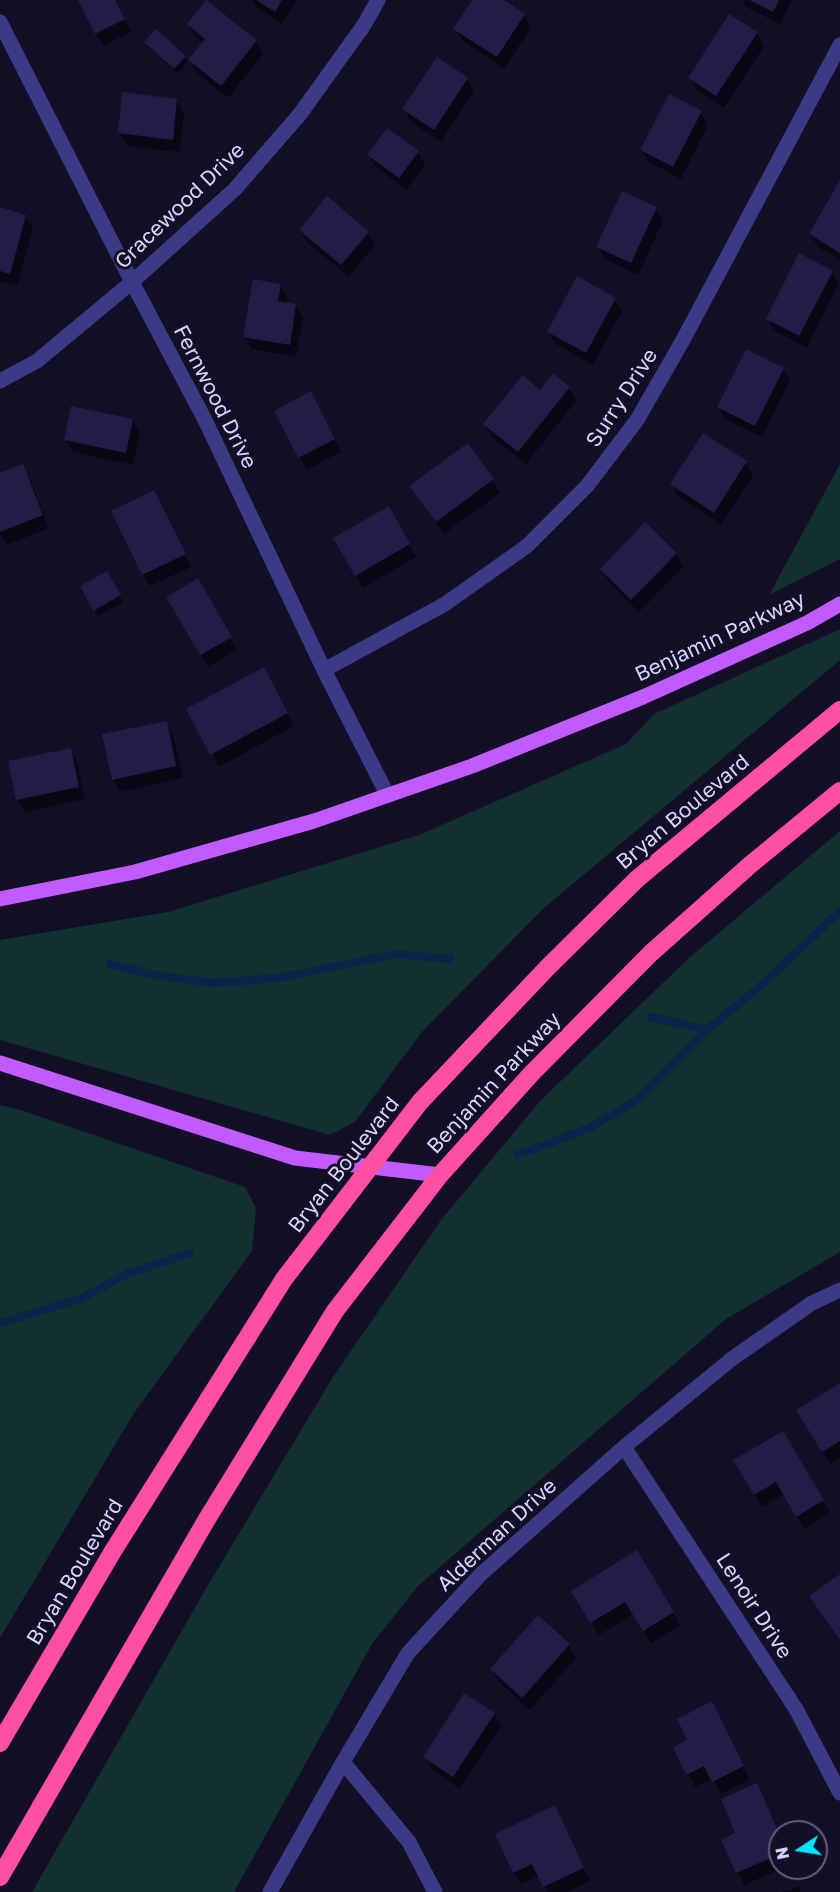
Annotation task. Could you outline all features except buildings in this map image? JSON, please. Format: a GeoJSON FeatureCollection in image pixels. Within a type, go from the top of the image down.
{"type":"FeatureCollection","features":[{"type":"Feature","properties":{"kind":"highway","name":"Bryan Boulevard"},"geometry":{"type":"LineString","coordinates":[[0,1743],[113,1551],[284,1279],[420,1102],[547,968],[632,883],[840,710]]}},
{"type":"Feature","properties":{"kind":"highway","name":"Benjamin Parkway"},"geometry":{"type":"LineString","coordinates":[[440,1175],[531,1073],[651,953],[743,871],[840,791]]}},
{"type":"Feature","properties":{"kind":"highway"},"geometry":{"type":"LineString","coordinates":[[0,1877],[207,1519],[335,1311],[440,1175]]}},
{"type":"Feature","properties":{"kind":"main road","name":"Benjamin Parkway"},"geometry":{"type":"LineString","coordinates":[[0,899],[135,872],[314,820],[472,766],[644,697],[807,623],[840,604]]}},
{"type":"Feature","properties":{"kind":"main road","name":"Benjamin Parkway"},"geometry":{"type":"LineString","coordinates":[[0,1063],[295,1158],[440,1175]]}},
{"type":"Feature","properties":{"kind":"street","name":"Gracewood Drive"},"geometry":{"type":"LineString","coordinates":[[0,381],[37,361],[132,282],[235,189],[300,114],[364,25],[378,0]]}},
{"type":"Feature","properties":{"kind":"street","name":"Fernwood Drive"},"geometry":{"type":"LineString","coordinates":[[0,22],[204,418],[324,670],[387,794]]}},
{"type":"Feature","properties":{"kind":"street","name":"Surry Drive"},"geometry":{"type":"LineString","coordinates":[[324,670],[445,604],[527,546],[587,486],[637,420],[678,350],[840,45]]}},
{"type":"Feature","properties":{"kind":"street","name":"Alderman Drive"},"geometry":{"type":"LineString","coordinates":[[270,1892],[408,1653],[481,1574],[624,1447],[733,1358],[812,1303],[840,1290]]}},
{"type":"Feature","properties":{"kind":"street","name":"Lenoir Drive"},"geometry":{"type":"LineString","coordinates":[[624,1447],[796,1709],[840,1793]]}},
{"type":"Feature","properties":{"kind":"street"},"geometry":{"type":"LineString","coordinates":[[343,1762],[409,1842],[435,1892]]}},
{"type":"Feature","properties":{"kind":"green space"},"geometry":{"type":"Polygon","coordinates":[[[840,464],[840,559],[769,595],[840,464]]]}},
{"type":"Feature","properties":{"kind":"green space"},"geometry":{"type":"Polygon","coordinates":[[[840,629],[840,660],[544,908],[422,1032],[355,1122],[330,1135],[0,1040],[0,940],[168,912],[419,835],[626,744],[654,714],[840,629]]]}},
{"type":"Feature","properties":{"kind":"green space"},"geometry":{"type":"Polygon","coordinates":[[[840,831],[840,1252],[726,1319],[418,1586],[372,1644],[234,1892],[32,1892],[208,1585],[333,1377],[441,1220],[541,1100],[690,957],[840,831]]]}},
{"type":"Feature","properties":{"kind":"green space"},"geometry":{"type":"Polygon","coordinates":[[[0,1105],[21,1110],[245,1187],[256,1208],[252,1251],[134,1413],[0,1638],[0,1105]]]}},
{"type":"Feature","properties":{"kind":"waterway"},"geometry":{"type":"LineString","coordinates":[[518,1155],[589,1128],[636,1101],[707,1030],[765,982],[840,911]]}},
{"type":"Feature","properties":{"kind":"waterway"},"geometry":{"type":"LineString","coordinates":[[110,964],[155,975],[212,983],[278,978],[396,954],[450,959]]}},
{"type":"Feature","properties":{"kind":"waterway"},"geometry":{"type":"LineString","coordinates":[[651,1017],[707,1030]]}},
{"type":"Feature","properties":{"kind":"waterway"},"geometry":{"type":"LineString","coordinates":[[0,1323],[80,1299],[127,1274],[190,1253]]}}]}
